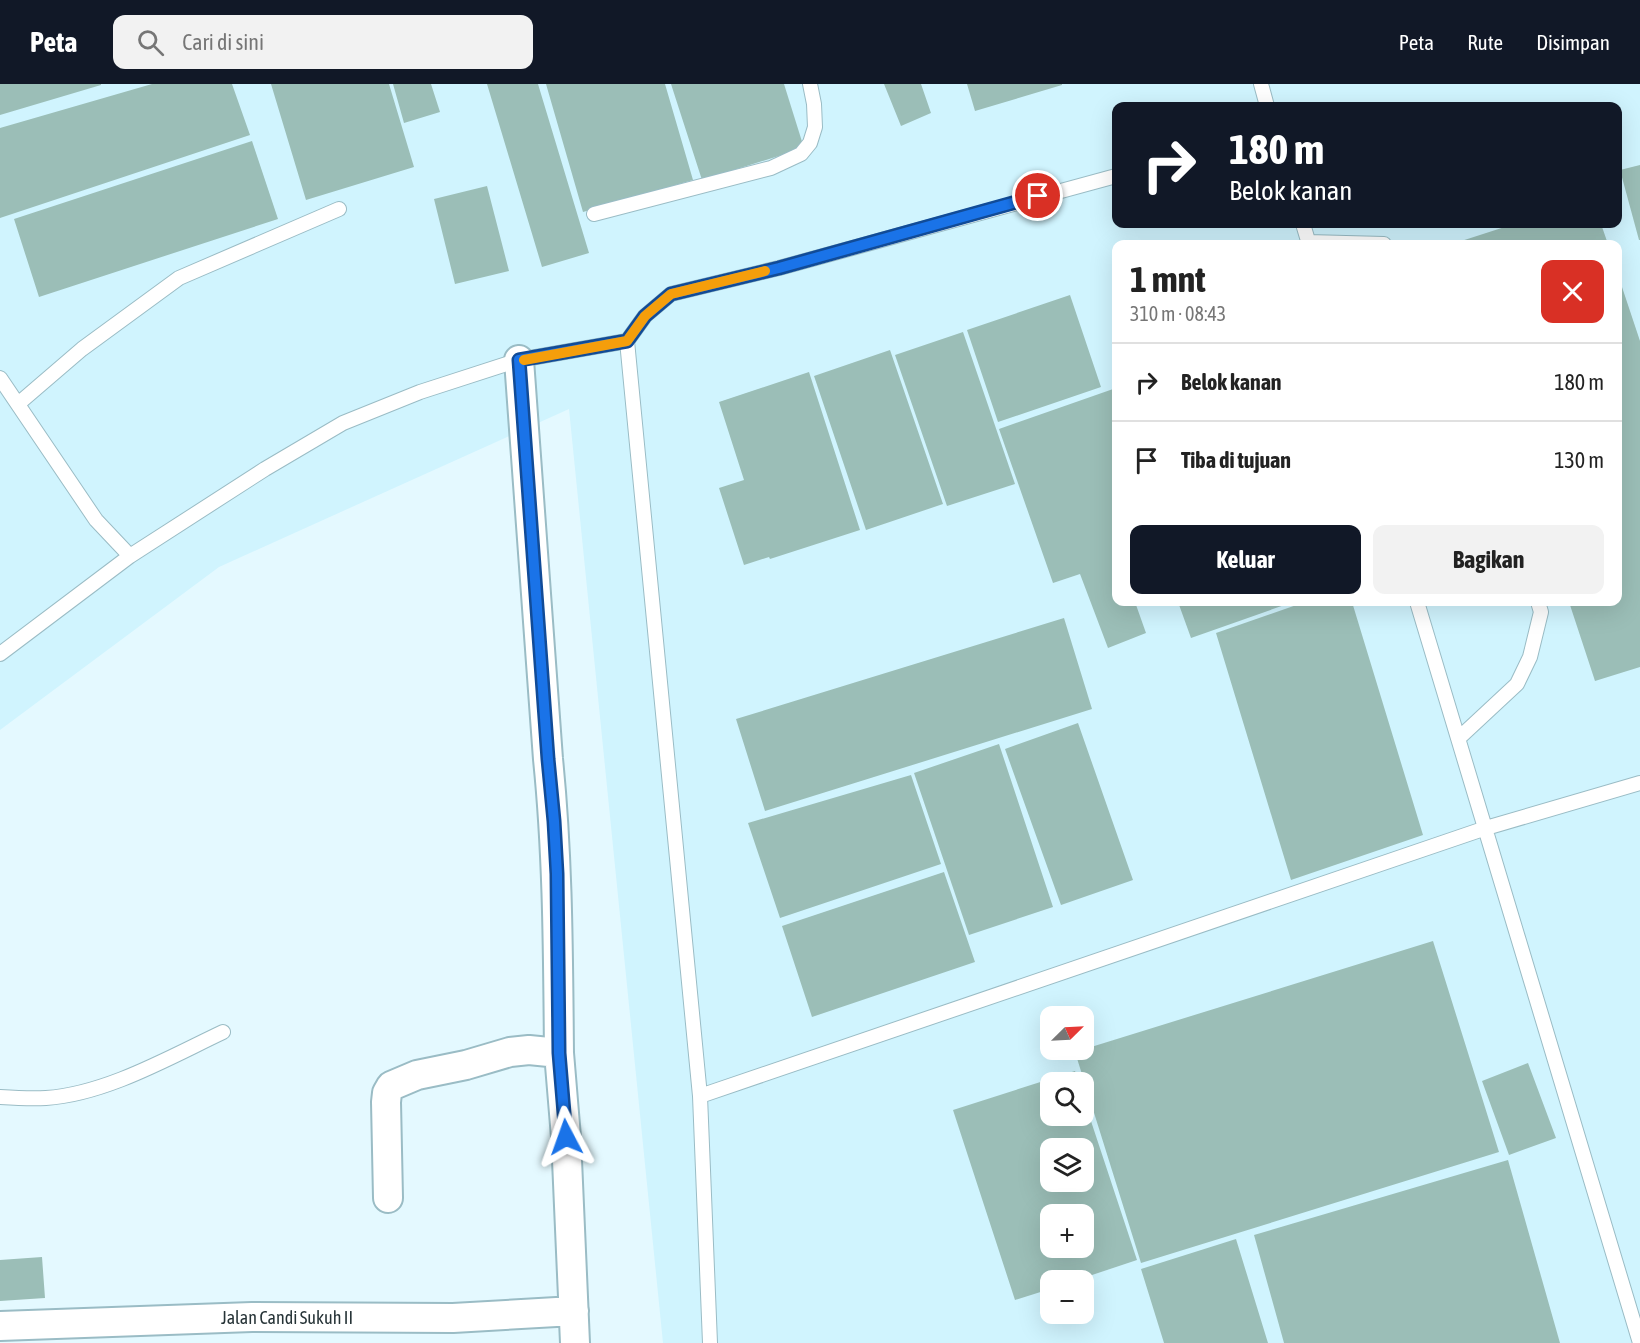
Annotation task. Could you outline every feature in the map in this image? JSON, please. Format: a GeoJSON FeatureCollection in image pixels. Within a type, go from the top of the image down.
{"type":"FeatureCollection","features":[{"type":"Feature","properties":{"kind":"street"},"geometry":{"type":"LineString","coordinates":[[519,360],[554,821],[557,874],[559,1053],[566,1137],[575,1343]]}},
{"type":"Feature","properties":{"kind":"street"},"geometry":{"type":"LineString","coordinates":[[388,1198],[386,1102],[391,1086],[417,1075],[466,1065],[510,1052],[528,1050],[559,1053]]}},
{"type":"Feature","properties":{"kind":"street","name":"Jalan Candi Sukuh II"},"geometry":{"type":"LineString","coordinates":[[0,1326],[252,1317],[453,1318],[574,1311]]}},
{"type":"Feature","properties":{"kind":"lane"},"geometry":{"type":"LineString","coordinates":[[594,214],[771,168],[801,154],[810,143],[814,127],[814,104],[810,84]]}},
{"type":"Feature","properties":{"kind":"lane"},"geometry":{"type":"LineString","coordinates":[[1261,84],[1266,102]]}},
{"type":"Feature","properties":{"kind":"lane"},"geometry":{"type":"LineString","coordinates":[[710,1343],[700,1096],[627,341],[645,316],[671,294],[779,268],[1112,177]]}},
{"type":"Feature","properties":{"kind":"lane"},"geometry":{"type":"LineString","coordinates":[[18,404],[82,349],[179,278],[339,209]]}},
{"type":"Feature","properties":{"kind":"lane"},"geometry":{"type":"LineString","coordinates":[[0,654],[130,556],[264,469],[343,423],[420,392],[519,360],[627,341]]}},
{"type":"Feature","properties":{"kind":"lane"},"geometry":{"type":"LineString","coordinates":[[0,378],[96,520],[130,556]]}},
{"type":"Feature","properties":{"kind":"lane"},"geometry":{"type":"LineString","coordinates":[[1418,606],[1640,1343]]}},
{"type":"Feature","properties":{"kind":"lane"},"geometry":{"type":"LineString","coordinates":[[1459,738],[1517,684],[1530,657],[1541,612],[1539,606]]}},
{"type":"Feature","properties":{"kind":"lane"},"geometry":{"type":"LineString","coordinates":[[700,1096],[1486,828],[1640,783]]}},
{"type":"Feature","properties":{"kind":"lane"},"geometry":{"type":"LineString","coordinates":[[0,1097],[47,1098],[78,1093],[111,1083],[224,1032]]}},
{"type":"Feature","properties":{"kind":"shaded area"},"geometry":{"type":"Polygon","coordinates":[[[0,84],[1640,84],[1640,1343],[663,1343],[569,409],[219,567],[0,730],[0,84]]]}},
{"type":"Feature","properties":{"kind":"building"},"geometry":{"type":"Polygon","coordinates":[[[0,84],[101,84],[101,85],[0,115],[0,84]]]}},
{"type":"Feature","properties":{"kind":"building"},"geometry":{"type":"Polygon","coordinates":[[[152,84],[232,84],[250,135],[0,218],[0,128],[152,84]]]}},
{"type":"Feature","properties":{"kind":"building"},"geometry":{"type":"Polygon","coordinates":[[[271,84],[389,84],[414,167],[306,200],[271,84]]]}},
{"type":"Feature","properties":{"kind":"building"},"geometry":{"type":"Polygon","coordinates":[[[393,84],[431,84],[440,112],[404,123],[393,84]]]}},
{"type":"Feature","properties":{"kind":"building"},"geometry":{"type":"Polygon","coordinates":[[[487,84],[538,84],[589,253],[542,267],[487,84]]]}},
{"type":"Feature","properties":{"kind":"building"},"geometry":{"type":"Polygon","coordinates":[[[546,84],[665,84],[693,180],[583,212],[546,84]]]}},
{"type":"Feature","properties":{"kind":"building"},"geometry":{"type":"Polygon","coordinates":[[[671,84],[784,84],[804,148],[702,180],[671,84]]]}},
{"type":"Feature","properties":{"kind":"building"},"geometry":{"type":"Polygon","coordinates":[[[884,84],[921,84],[931,113],[901,126],[884,84]]]}},
{"type":"Feature","properties":{"kind":"building"},"geometry":{"type":"Polygon","coordinates":[[[967,84],[1062,84],[1062,85],[975,111],[967,84]]]}},
{"type":"Feature","properties":{"kind":"building"},"geometry":{"type":"Polygon","coordinates":[[[252,141],[278,219],[39,297],[14,219],[252,141]]]}},
{"type":"Feature","properties":{"kind":"building"},"geometry":{"type":"Polygon","coordinates":[[[1640,165],[1640,240],[1622,177],[1622,170],[1640,165]]]}},
{"type":"Feature","properties":{"kind":"building"},"geometry":{"type":"Polygon","coordinates":[[[487,186],[509,271],[455,284],[434,199],[487,186]]]}},
{"type":"Feature","properties":{"kind":"building"},"geometry":{"type":"Polygon","coordinates":[[[1502,228],[1602,228],[1607,240],[1464,240],[1502,228]]]}},
{"type":"Feature","properties":{"kind":"building"},"geometry":{"type":"Polygon","coordinates":[[[1622,287],[1640,341],[1640,667],[1595,681],[1570,606],[1622,606],[1622,287]]]}},
{"type":"Feature","properties":{"kind":"building"},"geometry":{"type":"Polygon","coordinates":[[[1070,295],[1101,387],[998,422],[967,330],[1070,295]]]}},
{"type":"Feature","properties":{"kind":"building"},"geometry":{"type":"Polygon","coordinates":[[[963,332],[1015,484],[947,506],[895,355],[963,332]]]}},
{"type":"Feature","properties":{"kind":"building"},"geometry":{"type":"Polygon","coordinates":[[[890,350],[943,504],[866,530],[814,376],[890,350]]]}},
{"type":"Feature","properties":{"kind":"building"},"geometry":{"type":"Polygon","coordinates":[[[809,372],[860,530],[744,565],[719,488],[744,480],[719,402],[809,372]]]}},
{"type":"Feature","properties":{"kind":"building"},"geometry":{"type":"Polygon","coordinates":[[[1112,389],[1112,606],[1136,606],[1146,633],[1108,648],[1080,574],[1053,583],[999,429],[1112,389]]]}},
{"type":"Feature","properties":{"kind":"building"},"geometry":{"type":"Polygon","coordinates":[[[1179,606],[1282,606],[1191,638],[1179,606]]]}},
{"type":"Feature","properties":{"kind":"building"},"geometry":{"type":"Polygon","coordinates":[[[1294,606],[1353,606],[1423,835],[1291,880],[1216,633],[1294,606]]]}},
{"type":"Feature","properties":{"kind":"building"},"geometry":{"type":"Polygon","coordinates":[[[1064,618],[1092,709],[765,811],[736,719],[1064,618]]]}},
{"type":"Feature","properties":{"kind":"building"},"geometry":{"type":"Polygon","coordinates":[[[1078,723],[1133,880],[1061,905],[1005,749],[1078,723]]]}},
{"type":"Feature","properties":{"kind":"building"},"geometry":{"type":"Polygon","coordinates":[[[999,744],[1053,907],[969,935],[914,773],[999,744]]]}},
{"type":"Feature","properties":{"kind":"building"},"geometry":{"type":"Polygon","coordinates":[[[911,775],[941,864],[780,918],[748,823],[911,775]]]}},
{"type":"Feature","properties":{"kind":"building"},"geometry":{"type":"Polygon","coordinates":[[[944,872],[975,962],[812,1017],[782,926],[944,872]]]}},
{"type":"Feature","properties":{"kind":"building"},"geometry":{"type":"Polygon","coordinates":[[[1433,941],[1499,1152],[1141,1263],[1094,1113],[1094,1072],[1081,1072],[1078,1060],[1094,1060],[1094,1046],[1433,941]]]}},
{"type":"Feature","properties":{"kind":"building"},"geometry":{"type":"Polygon","coordinates":[[[1528,1063],[1556,1138],[1509,1155],[1482,1081],[1528,1063]]]}},
{"type":"Feature","properties":{"kind":"building"},"geometry":{"type":"Polygon","coordinates":[[[1040,1082],[1040,1126],[1093,1126],[1137,1260],[1094,1274],[1094,1270],[1040,1270],[1040,1292],[1015,1300],[953,1110],[1040,1082]]]}},
{"type":"Feature","properties":{"kind":"building"},"geometry":{"type":"Polygon","coordinates":[[[1508,1160],[1560,1343],[1284,1343],[1254,1235],[1508,1160]]]}},
{"type":"Feature","properties":{"kind":"building"},"geometry":{"type":"Polygon","coordinates":[[[1236,1239],[1268,1343],[1164,1343],[1141,1269],[1236,1239]]]}},
{"type":"Feature","properties":{"kind":"building"},"geometry":{"type":"Polygon","coordinates":[[[42,1257],[45,1298],[0,1301],[0,1260],[42,1257]]]}},
{"type":"Feature","properties":{"kind":"slow traffic"},"geometry":{"type":"LineString","coordinates":[[524,360],[627,341],[645,316],[671,294],[765,271]]}},
{"type":"Feature","properties":{"kind":"route"},"geometry":{"type":"LineString","coordinates":[[566,1137],[559,1053],[557,874],[554,821],[519,360],[627,341],[645,316],[671,294],[779,268],[1038,196]]}}]}
